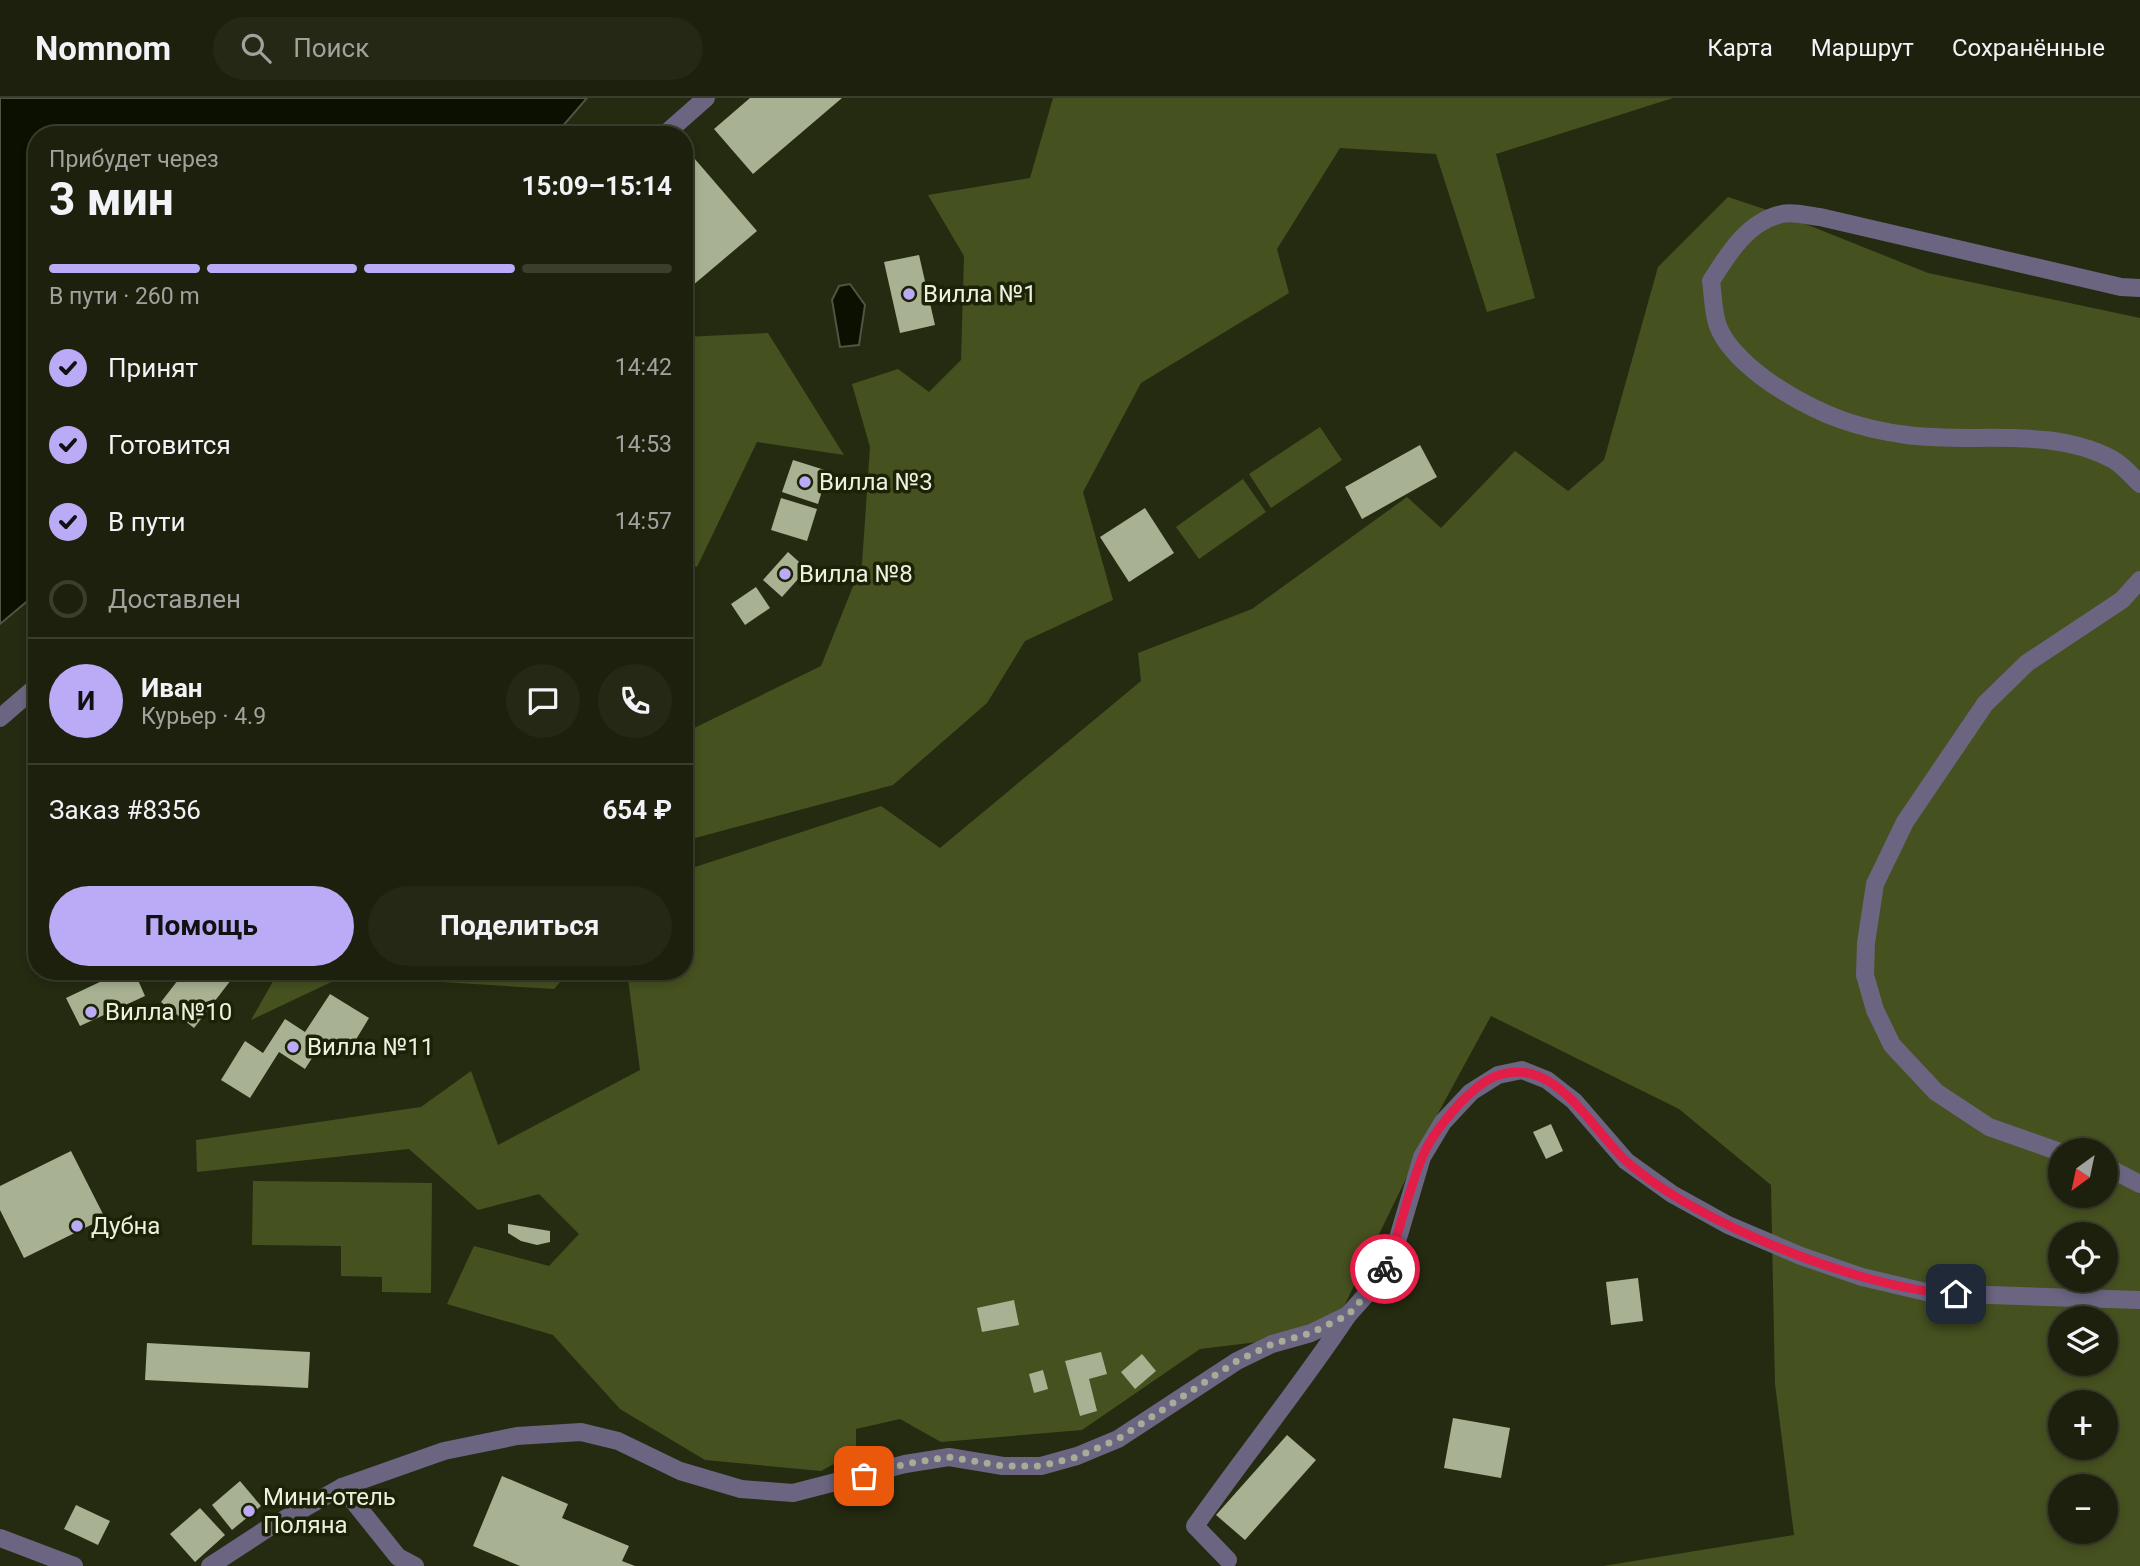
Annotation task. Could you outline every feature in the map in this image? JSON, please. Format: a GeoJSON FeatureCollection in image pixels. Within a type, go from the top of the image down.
{"type":"FeatureCollection","features":[{"type":"Feature","properties":{"kind":"street"},"geometry":{"type":"LineString","coordinates":[[674,126],[706,98]]}},
{"type":"Feature","properties":{"kind":"street"},"geometry":{"type":"LineString","coordinates":[[2140,288],[2121,287],[1820,217],[1783,213],[1757,224],[1733,246],[1711,281],[1717,324],[1737,354],[1761,378],[1808,406],[1845,423],[1908,435],[2027,439],[2078,444],[2115,460],[2140,484]]}},
{"type":"Feature","properties":{"kind":"street"},"geometry":{"type":"LineString","coordinates":[[2048,1148],[1990,1127],[1936,1092],[1892,1045],[1875,1010],[1865,975],[1866,943],[1875,884],[1905,822],[1985,704],[2027,663],[2122,600],[2140,580]]}},
{"type":"Feature","properties":{"kind":"street"},"geometry":{"type":"LineString","coordinates":[[0,718],[28,694]]}},
{"type":"Feature","properties":{"kind":"street"},"geometry":{"type":"LineString","coordinates":[[1228,1560],[1195,1526],[1257,1438],[1306,1377],[1348,1315],[1382,1277],[1398,1238],[1422,1157],[1443,1122],[1471,1092],[1498,1075],[1522,1070],[1547,1080],[1574,1101],[1626,1161],[1672,1194],[1728,1225],[1801,1256],[1862,1277],[1930,1293],[2140,1300]]}},
{"type":"Feature","properties":{"kind":"street"},"geometry":{"type":"LineString","coordinates":[[2118,1173],[2140,1184]]}},
{"type":"Feature","properties":{"kind":"street"},"geometry":{"type":"LineString","coordinates":[[210,1566],[342,1487],[444,1451],[517,1436],[581,1432],[618,1441],[680,1471],[741,1489],[793,1493],[905,1464],[949,1457],[1003,1466],[1041,1466],[1077,1457],[1118,1439],[1237,1361],[1272,1344],[1311,1333],[1348,1315]]}},
{"type":"Feature","properties":{"kind":"street"},"geometry":{"type":"LineString","coordinates":[[342,1487],[398,1557],[415,1566]]}},
{"type":"Feature","properties":{"kind":"street"},"geometry":{"type":"LineString","coordinates":[[0,1538],[74,1566]]}},
{"type":"Feature","properties":{"kind":"green space"},"geometry":{"type":"Polygon","coordinates":[[[1053,98],[1673,98],[1496,154],[1535,298],[1487,312],[1436,154],[1340,148],[1277,249],[1289,293],[1141,383],[1083,492],[1113,600],[1025,641],[987,703],[893,785],[693,839],[693,729],[821,666],[862,564],[870,447],[852,384],[898,369],[929,392],[961,360],[964,256],[928,195],[1030,178],[1053,98]]]}},
{"type":"Feature","properties":{"kind":"green space"},"geometry":{"type":"Polygon","coordinates":[[[1728,197],[1788,217],[1928,273],[2140,318],[2140,1566],[1603,1566],[1794,1535],[1775,1384],[1771,1185],[1679,1109],[1491,1016],[1436,1117],[1331,1333],[1200,1349],[1082,1430],[941,1442],[900,1419],[856,1429],[856,1452],[821,1471],[705,1460],[620,1409],[553,1335],[447,1304],[474,1246],[549,1266],[579,1234],[539,1194],[478,1210],[409,1149],[197,1172],[196,1140],[421,1107],[471,1071],[498,1145],[640,1070],[628,980],[693,980],[693,868],[881,806],[940,848],[1141,681],[1138,653],[1252,609],[1407,497],[1441,528],[1515,451],[1568,491],[1604,460],[1658,267],[1728,197]]]}},
{"type":"Feature","properties":{"kind":"green space"},"geometry":{"type":"Polygon","coordinates":[[[768,333],[844,455],[757,442],[697,567],[693,565],[693,337],[768,333]]]}},
{"type":"Feature","properties":{"kind":"green space"},"geometry":{"type":"Polygon","coordinates":[[[1320,427],[1342,460],[1271,508],[1249,474],[1320,427]]]}},
{"type":"Feature","properties":{"kind":"green space"},"geometry":{"type":"Polygon","coordinates":[[[1243,479],[1266,512],[1199,559],[1176,527],[1243,479]]]}},
{"type":"Feature","properties":{"kind":"green space"},"geometry":{"type":"Polygon","coordinates":[[[274,980],[336,980],[251,1020],[274,980]]]}},
{"type":"Feature","properties":{"kind":"green space"},"geometry":{"type":"Polygon","coordinates":[[[409,980],[562,980],[554,989],[409,980]]]}},
{"type":"Feature","properties":{"kind":"green space"},"geometry":{"type":"Polygon","coordinates":[[[253,1181],[432,1183],[431,1293],[382,1292],[382,1277],[341,1276],[341,1246],[252,1245],[253,1181]]]}},
{"type":"Feature","properties":{"kind":"shaded area"},"geometry":{"type":"Polygon","coordinates":[[[0,98],[587,98],[563,126],[28,126],[28,601],[0,624],[0,98]]]}},
{"type":"Feature","properties":{"kind":"shaded area"},"geometry":{"type":"Polygon","coordinates":[[[850,284],[865,305],[859,345],[840,347],[832,300],[839,286],[850,284]]]}},
{"type":"Feature","properties":{"kind":"building"},"geometry":{"type":"Polygon","coordinates":[[[750,98],[842,98],[753,174],[714,129],[750,98]]]}},
{"type":"Feature","properties":{"kind":"building"},"geometry":{"type":"Polygon","coordinates":[[[693,159],[757,231],[693,285],[693,159]]]}},
{"type":"Feature","properties":{"kind":"building","name":"Вилла №1"},"geometry":{"type":"Polygon","coordinates":[[[919,255],[935,325],[900,333],[884,262],[919,255]]]}},
{"type":"Feature","properties":{"kind":"building"},"geometry":{"type":"Polygon","coordinates":[[[1420,445],[1437,477],[1362,519],[1345,487],[1420,445]]]}},
{"type":"Feature","properties":{"kind":"building","name":"Вилла №3"},"geometry":{"type":"Polygon","coordinates":[[[793,460],[828,471],[818,504],[782,492],[793,460]]]}},
{"type":"Feature","properties":{"kind":"building","name":"Вилла №3"},"geometry":{"type":"Polygon","coordinates":[[[781,498],[817,509],[807,541],[771,530],[781,498]]]}},
{"type":"Feature","properties":{"kind":"building"},"geometry":{"type":"Polygon","coordinates":[[[1145,508],[1174,553],[1129,582],[1100,537],[1145,508]]]}},
{"type":"Feature","properties":{"kind":"building","name":"Вилла №8"},"geometry":{"type":"Polygon","coordinates":[[[788,552],[807,569],[782,597],[763,580],[788,552]]]}},
{"type":"Feature","properties":{"kind":"building"},"geometry":{"type":"Polygon","coordinates":[[[756,587],[770,608],[745,625],[731,604],[756,587]]]}},
{"type":"Feature","properties":{"kind":"building","name":"Вилла №10"},"geometry":{"type":"Polygon","coordinates":[[[104,980],[138,980],[145,996],[80,1026],[66,998],[104,980]]]}},
{"type":"Feature","properties":{"kind":"building"},"geometry":{"type":"Polygon","coordinates":[[[178,980],[231,980],[194,1028],[161,1002],[178,980]]]}},
{"type":"Feature","properties":{"kind":"building","name":"Вилла №11"},"geometry":{"type":"Polygon","coordinates":[[[330,994],[369,1018],[346,1056],[323,1041],[305,1069],[279,1052],[250,1098],[221,1080],[245,1041],[263,1053],[285,1019],[305,1032],[330,994]]]}},
{"type":"Feature","properties":{"kind":"building"},"geometry":{"type":"Polygon","coordinates":[[[1551,1124],[1563,1151],[1546,1159],[1533,1132],[1551,1124]]]}},
{"type":"Feature","properties":{"kind":"building"},"geometry":{"type":"Polygon","coordinates":[[[71,1151],[105,1218],[24,1258],[0,1210],[0,1186],[71,1151]]]}},
{"type":"Feature","properties":{"kind":"building"},"geometry":{"type":"Polygon","coordinates":[[[508,1224],[550,1231],[550,1242],[537,1245],[521,1241],[508,1233],[508,1224]]]}},
{"type":"Feature","properties":{"kind":"building"},"geometry":{"type":"Polygon","coordinates":[[[1638,1278],[1643,1321],[1611,1325],[1606,1282],[1638,1278]]]}},
{"type":"Feature","properties":{"kind":"building"},"geometry":{"type":"Polygon","coordinates":[[[1014,1300],[1019,1325],[982,1332],[977,1308],[1014,1300]]]}},
{"type":"Feature","properties":{"kind":"building"},"geometry":{"type":"Polygon","coordinates":[[[147,1343],[310,1352],[308,1388],[145,1380],[147,1343]]]}},
{"type":"Feature","properties":{"kind":"building"},"geometry":{"type":"Polygon","coordinates":[[[1101,1352],[1107,1374],[1089,1379],[1097,1411],[1080,1416],[1065,1361],[1101,1352]]]}},
{"type":"Feature","properties":{"kind":"building"},"geometry":{"type":"Polygon","coordinates":[[[1142,1354],[1156,1371],[1135,1389],[1121,1372],[1142,1354]]]}},
{"type":"Feature","properties":{"kind":"building"},"geometry":{"type":"Polygon","coordinates":[[[1043,1370],[1048,1389],[1034,1393],[1029,1374],[1043,1370]]]}},
{"type":"Feature","properties":{"kind":"building"},"geometry":{"type":"Polygon","coordinates":[[[1453,1418],[1510,1428],[1501,1478],[1444,1468],[1453,1418]]]}},
{"type":"Feature","properties":{"kind":"building"},"geometry":{"type":"Polygon","coordinates":[[[1287,1435],[1316,1460],[1245,1540],[1216,1515],[1287,1435]]]}},
{"type":"Feature","properties":{"kind":"building"},"geometry":{"type":"Polygon","coordinates":[[[502,1476],[568,1504],[562,1518],[629,1546],[622,1561],[635,1566],[520,1566],[473,1546],[502,1476]]]}},
{"type":"Feature","properties":{"kind":"building"},"geometry":{"type":"Polygon","coordinates":[[[240,1481],[261,1506],[232,1530],[212,1505],[240,1481]]]}},
{"type":"Feature","properties":{"kind":"building"},"geometry":{"type":"Polygon","coordinates":[[[76,1505],[110,1521],[98,1545],[64,1529],[76,1505]]]}},
{"type":"Feature","properties":{"kind":"building"},"geometry":{"type":"Polygon","coordinates":[[[200,1508],[225,1535],[195,1562],[170,1534],[200,1508]]]}},
{"type":"Feature","properties":{"kind":"way so far"},"geometry":{"type":"LineString","coordinates":[[864,1476],[905,1464],[949,1457],[1003,1466],[1041,1466],[1077,1457],[1118,1439],[1237,1361],[1272,1344],[1311,1333],[1348,1315],[1382,1277],[1385,1269]]}},
{"type":"Feature","properties":{"kind":"place","name":"Вилла №1"},"geometry":{"type":"Point","coordinates":[909,294]}},
{"type":"Feature","properties":{"kind":"place","name":"Вилла №3"},"geometry":{"type":"Point","coordinates":[805,482]}},
{"type":"Feature","properties":{"kind":"place","name":"Вилла №8"},"geometry":{"type":"Point","coordinates":[785,574]}},
{"type":"Feature","properties":{"kind":"place","name":"Вилла №10"},"geometry":{"type":"Point","coordinates":[91,1012]}},
{"type":"Feature","properties":{"kind":"place","name":"Вилла №11"},"geometry":{"type":"Point","coordinates":[293,1047]}},
{"type":"Feature","properties":{"kind":"place","name":"Дубна"},"geometry":{"type":"Point","coordinates":[77,1226]}},
{"type":"Feature","properties":{"kind":"place","name":"Мини-отель Поляна"},"geometry":{"type":"Point","coordinates":[249,1511]}},
{"type":"Feature","properties":{"kind":"route"},"geometry":{"type":"LineString","coordinates":[[1385,1269],[1398,1238],[1422,1157],[1443,1122],[1471,1092],[1498,1075],[1522,1070],[1547,1080],[1574,1101],[1626,1161],[1672,1194],[1728,1225],[1801,1256],[1862,1277],[1930,1293],[1956,1294]]}}]}
